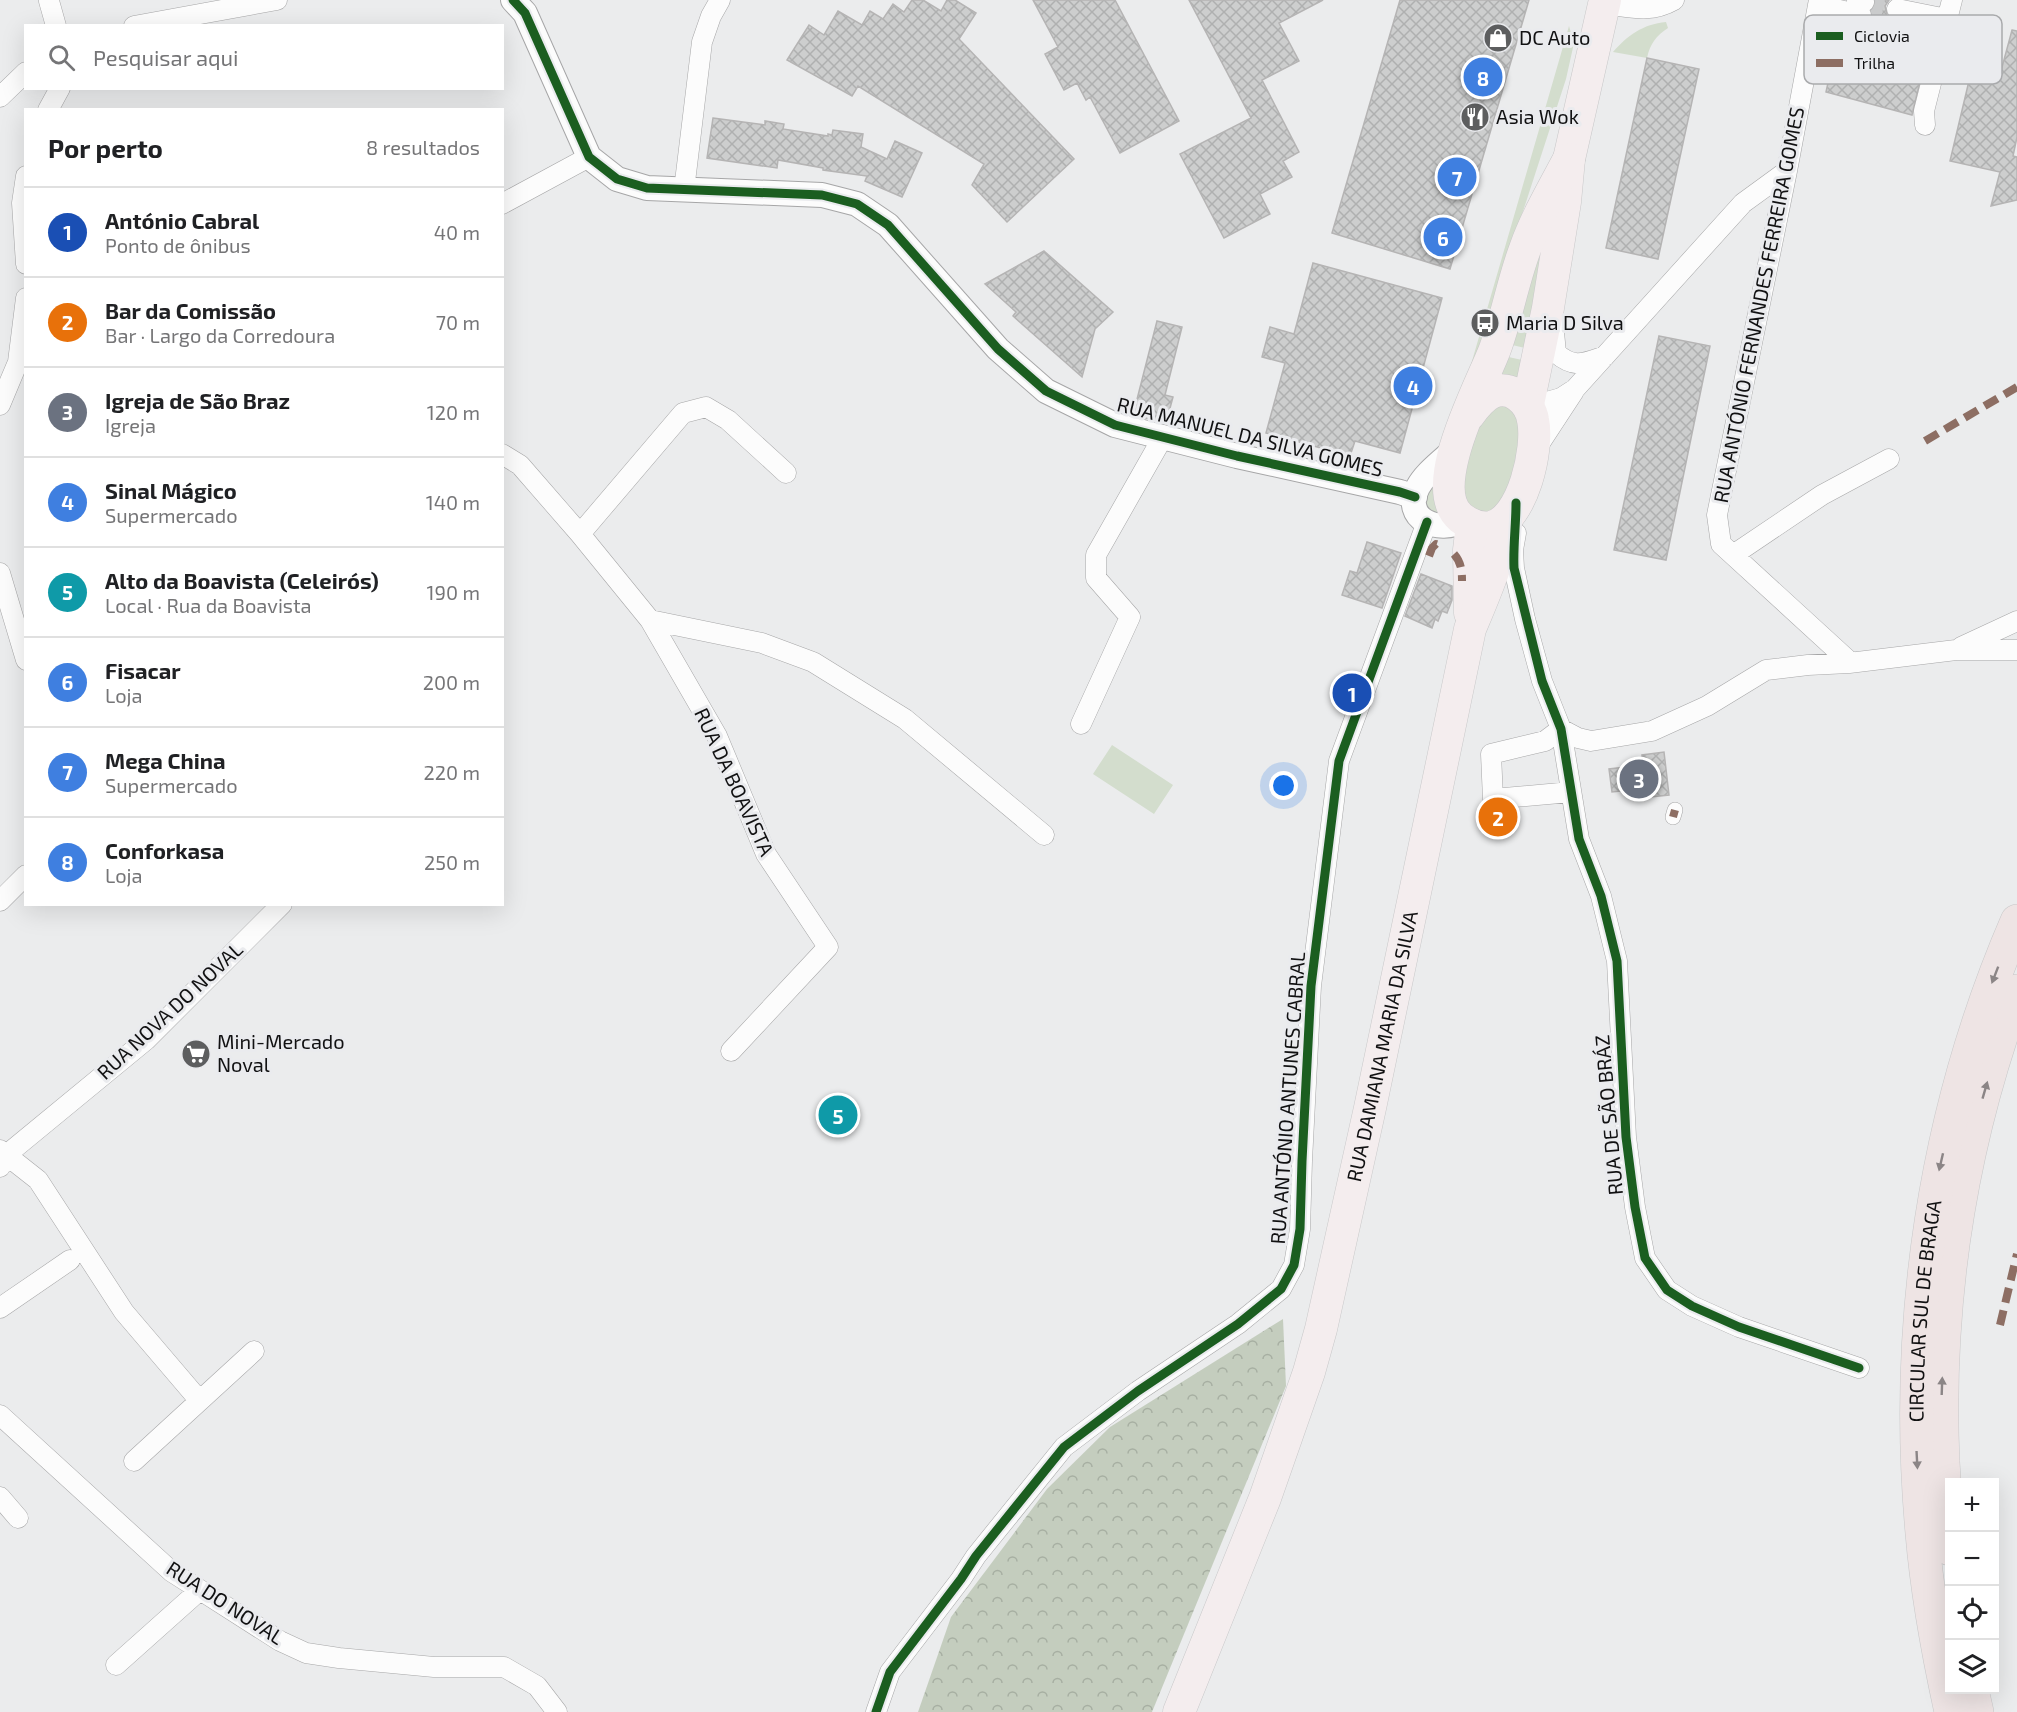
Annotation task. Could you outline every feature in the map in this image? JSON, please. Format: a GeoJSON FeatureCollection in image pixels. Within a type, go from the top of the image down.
{"type":"FeatureCollection","features":[{"type":"Feature","properties":{"kind":"highway","name":"CIRCULAR SUL DE BRAGA"},"geometry":{"type":"LineString","coordinates":[[1951,1712],[1938,1650],[1922,1534],[1916,1454],[1916,1383],[1920,1308],[1928,1234],[1939,1171],[1957,1092],[1980,1016],[2017,921]]}},
{"type":"Feature","properties":{"kind":"highway","name":"CIRCULAR SUL DE BRAGA"},"geometry":{"type":"LineString","coordinates":[[1947,1532],[1941,1420],[1945,1313],[1955,1223],[1974,1129],[2002,1032],[2017,991]]}},
{"type":"Feature","properties":{"kind":"highway"},"geometry":{"type":"LineString","coordinates":[[1973,1694],[1977,1712]]}},
{"type":"Feature","properties":{"kind":"main road","name":"RUA DAMIANA MARIA DA SILVA"},"geometry":{"type":"LineString","coordinates":[[1179,1712],[1279,1461],[1321,1329],[1470,629],[1488,586],[1512,510],[1524,486],[1533,454],[1534,423],[1529,406],[1548,308],[1565,202],[1569,159],[1605,2]]}},
{"type":"Feature","properties":{"kind":"main road","name":"RUA DAMIANA MARIA DA SILVA"},"geometry":{"type":"LineString","coordinates":[[1470,629],[1455,529],[1456,514],[1451,498],[1450,467],[1454,449],[1496,347],[1525,248],[1569,159]]}},
{"type":"Feature","properties":{"kind":"main road","name":"RUA DAMIANA MARIA DA SILVA"},"geometry":{"type":"LineString","coordinates":[[1468,416],[1477,404],[1491,393],[1501,391],[1509,391],[1517,395],[1529,406]]}},
{"type":"Feature","properties":{"kind":"main road"},"geometry":{"type":"LineString","coordinates":[[1455,529],[1492,527],[1512,510]]}},
{"type":"Feature","properties":{"kind":"street"},"geometry":{"type":"LineString","coordinates":[[145,24],[277,0]]}},
{"type":"Feature","properties":{"kind":"street","name":"RUA MANUEL DA SILVA GOMES"},"geometry":{"type":"LineString","coordinates":[[513,0],[525,13],[589,157],[617,179],[647,188],[822,195],[857,204],[888,225],[998,349],[1046,391],[1115,425],[1415,497]]}},
{"type":"Feature","properties":{"kind":"street"},"geometry":{"type":"LineString","coordinates":[[684,190],[702,42],[711,15],[720,0]]}},
{"type":"Feature","properties":{"kind":"street"},"geometry":{"type":"LineString","coordinates":[[1605,2],[1649,10],[1662,7],[1674,0]]}},
{"type":"Feature","properties":{"kind":"street"},"geometry":{"type":"LineString","coordinates":[[1948,15],[1952,0]]}},
{"type":"Feature","properties":{"kind":"street"},"geometry":{"type":"LineString","coordinates":[[49,1],[55,24]]}},
{"type":"Feature","properties":{"kind":"street"},"geometry":{"type":"LineString","coordinates":[[1819,2],[1861,6]]}},
{"type":"Feature","properties":{"kind":"street"},"geometry":{"type":"LineString","coordinates":[[0,97],[24,74]]}},
{"type":"Feature","properties":{"kind":"street","name":"RUA ANTÓNIO FERNANDES FERREIRA GOMES"},"geometry":{"type":"LineString","coordinates":[[1804,81],[1717,515],[1721,544],[1851,663]]}},
{"type":"Feature","properties":{"kind":"street"},"geometry":{"type":"LineString","coordinates":[[1924,125],[1924,111],[1931,84]]}},
{"type":"Feature","properties":{"kind":"street"},"geometry":{"type":"LineString","coordinates":[[49,108],[59,90]]}},
{"type":"Feature","properties":{"kind":"street"},"geometry":{"type":"LineString","coordinates":[[504,203],[589,157]]}},
{"type":"Feature","properties":{"kind":"street"},"geometry":{"type":"LineString","coordinates":[[1533,454],[1575,389],[1743,203],[1787,171]]}},
{"type":"Feature","properties":{"kind":"street"},"geometry":{"type":"LineString","coordinates":[[24,190],[22,203],[24,234]]}},
{"type":"Feature","properties":{"kind":"street"},"geometry":{"type":"LineString","coordinates":[[1548,308],[1556,329],[1556,353],[1566,362],[1579,364],[1607,355]]}},
{"type":"Feature","properties":{"kind":"street"},"geometry":{"type":"LineString","coordinates":[[0,405],[18,362],[24,314]]}},
{"type":"Feature","properties":{"kind":"street"},"geometry":{"type":"LineString","coordinates":[[1529,406],[1562,398],[1575,389]]}},
{"type":"Feature","properties":{"kind":"street"},"geometry":{"type":"LineString","coordinates":[[580,534],[683,413],[706,408],[728,420],[786,472]]}},
{"type":"Feature","properties":{"kind":"street"},"geometry":{"type":"LineString","coordinates":[[1081,724],[1130,618],[1096,578],[1096,555],[1163,437]]}},
{"type":"Feature","properties":{"kind":"street"},"geometry":{"type":"LineString","coordinates":[[1454,449],[1418,486],[1414,506],[1418,514],[1455,529],[1488,586],[1510,603],[1525,619]]}},
{"type":"Feature","properties":{"kind":"street","name":"RUA DA BOAVISTA"},"geometry":{"type":"LineString","coordinates":[[504,455],[520,465],[650,620],[717,736],[766,854],[828,947],[730,1051]]}},
{"type":"Feature","properties":{"kind":"street"},"geometry":{"type":"LineString","coordinates":[[1733,555],[1822,495],[1889,459]]}},
{"type":"Feature","properties":{"kind":"street","name":"RUA DE SÃO BRÁZ"},"geometry":{"type":"LineString","coordinates":[[1512,510],[1516,532],[1513,550],[1514,568],[1525,619],[1542,681],[1561,729],[1579,839],[1601,896],[1617,962],[1626,1137],[1635,1207],[1645,1258],[1667,1290],[1692,1306],[1739,1327],[1859,1368]]}},
{"type":"Feature","properties":{"kind":"street","name":"RUA ANTÓNIO ANTUNES CABRAL"},"geometry":{"type":"LineString","coordinates":[[876,1712],[890,1672],[962,1579],[976,1556],[1064,1446],[1138,1391],[1238,1324],[1281,1289],[1294,1264],[1300,1229],[1311,986],[1339,761],[1455,529]]}},
{"type":"Feature","properties":{"kind":"street"},"geometry":{"type":"LineString","coordinates":[[0,573],[24,653]]}},
{"type":"Feature","properties":{"kind":"street"},"geometry":{"type":"LineString","coordinates":[[650,620],[762,643],[813,662],[904,719],[1044,835]]}},
{"type":"Feature","properties":{"kind":"street"},"geometry":{"type":"LineString","coordinates":[[1956,650],[2017,621]]}},
{"type":"Feature","properties":{"kind":"street"},"geometry":{"type":"LineString","coordinates":[[1571,792],[1493,800],[1491,754],[1545,741],[1561,729],[1578,738],[1591,741],[1652,730],[1707,706],[1766,670],[1851,663],[1956,650],[2017,650]]}},
{"type":"Feature","properties":{"kind":"street"},"geometry":{"type":"LineString","coordinates":[[0,901],[24,877]]}},
{"type":"Feature","properties":{"kind":"street","name":"RUA NOVA DO NOVAL"},"geometry":{"type":"LineString","coordinates":[[2,1158],[146,1040],[280,906]]}},
{"type":"Feature","properties":{"kind":"street"},"geometry":{"type":"LineString","coordinates":[[2,1158],[38,1180],[124,1312],[199,1400]]}},
{"type":"Feature","properties":{"kind":"street"},"geometry":{"type":"LineString","coordinates":[[0,1308],[70,1260]]}},
{"type":"Feature","properties":{"kind":"street"},"geometry":{"type":"LineString","coordinates":[[134,1461],[254,1351]]}},
{"type":"Feature","properties":{"kind":"street","name":"RUA DO NOVAL"},"geometry":{"type":"LineString","coordinates":[[1,1419],[172,1572],[280,1641],[306,1653],[339,1658],[434,1667],[504,1667],[537,1686],[557,1712]]}},
{"type":"Feature","properties":{"kind":"street"},"geometry":{"type":"LineString","coordinates":[[0,1497],[18,1518]]}},
{"type":"Feature","properties":{"kind":"street"},"geometry":{"type":"LineString","coordinates":[[116,1665],[200,1590]]}},
{"type":"Feature","properties":{"kind":"green space"},"geometry":{"type":"Polygon","coordinates":[[[1666,22],[1668,28],[1654,41],[1647,58],[1613,52],[1636,32],[1650,25],[1666,22]]]}},
{"type":"Feature","properties":{"kind":"green space"},"geometry":{"type":"Polygon","coordinates":[[[1569,26],[1574,43],[1566,79],[1472,368],[1470,368],[1569,26]]]}},
{"type":"Feature","properties":{"kind":"green space"},"geometry":{"type":"Polygon","coordinates":[[[1549,216],[1525,348],[1508,344],[1549,216]]]}},
{"type":"Feature","properties":{"kind":"green space"},"geometry":{"type":"Polygon","coordinates":[[[1504,356],[1522,360],[1517,381],[1497,377],[1504,356]]]}},
{"type":"Feature","properties":{"kind":"green space"},"geometry":{"type":"Polygon","coordinates":[[[1512,405],[1522,430],[1512,484],[1495,510],[1485,513],[1475,511],[1467,504],[1463,482],[1470,443],[1490,408],[1512,405]]]}},
{"type":"Feature","properties":{"kind":"green space"},"geometry":{"type":"Polygon","coordinates":[[[1435,485],[1440,514],[1427,510],[1427,496],[1429,490],[1435,485]]]}},
{"type":"Feature","properties":{"kind":"green space"},"geometry":{"type":"Polygon","coordinates":[[[1112,745],[1173,785],[1154,814],[1093,774],[1112,745]]]}},
{"type":"Feature","properties":{"kind":"green space"},"geometry":{"type":"Polygon","coordinates":[[[1283,1319],[1286,1386],[1152,1712],[918,1712],[951,1617],[1047,1489],[1110,1427],[1283,1319]]]}},
{"type":"Feature","properties":{"kind":"building"},"geometry":{"type":"Polygon","coordinates":[[[912,0],[923,0],[941,11],[947,0],[955,0],[976,13],[959,39],[1074,159],[1007,222],[972,185],[984,164],[858,86],[852,96],[787,60],[809,25],[824,35],[838,11],[862,25],[870,11],[883,19],[893,4],[904,12],[912,0]]]}},
{"type":"Feature","properties":{"kind":"building"},"geometry":{"type":"Polygon","coordinates":[[[1033,0],[1115,0],[1179,121],[1120,153],[1090,97],[1086,100],[1077,83],[1064,90],[1045,54],[1058,47],[1033,0]]]}},
{"type":"Feature","properties":{"kind":"building"},"geometry":{"type":"Polygon","coordinates":[[[1189,0],[1323,0],[1279,23],[1299,61],[1262,80],[1299,152],[1283,161],[1292,177],[1260,194],[1270,214],[1224,238],[1180,154],[1251,118],[1189,0]]]}},
{"type":"Feature","properties":{"kind":"building"},"geometry":{"type":"Polygon","coordinates":[[[1400,0],[1529,0],[1450,269],[1332,233],[1400,0]]]}},
{"type":"Feature","properties":{"kind":"building"},"geometry":{"type":"Polygon","coordinates":[[[1876,0],[1889,0],[1885,6],[1886,15],[1872,15],[1876,0]]]}},
{"type":"Feature","properties":{"kind":"building"},"geometry":{"type":"Polygon","coordinates":[[[2012,30],[2017,31],[2017,137],[2013,156],[2017,157],[2017,200],[1991,206],[2000,172],[1950,161],[1968,84],[2002,84],[2002,67],[2012,30]]]}},
{"type":"Feature","properties":{"kind":"building"},"geometry":{"type":"Polygon","coordinates":[[[1647,58],[1699,69],[1658,259],[1606,248],[1647,58]]]}},
{"type":"Feature","properties":{"kind":"building"},"geometry":{"type":"Polygon","coordinates":[[[1828,84],[1919,84],[1912,115],[1826,92],[1828,84]]]}},
{"type":"Feature","properties":{"kind":"building"},"geometry":{"type":"Polygon","coordinates":[[[713,118],[765,125],[765,121],[784,124],[783,129],[828,136],[828,134],[832,135],[833,130],[863,134],[861,147],[887,159],[895,141],[922,153],[902,197],[865,181],[867,176],[823,170],[823,168],[778,160],[777,168],[707,158],[713,118]]]}},
{"type":"Feature","properties":{"kind":"building"},"geometry":{"type":"Polygon","coordinates":[[[1044,251],[1113,312],[1095,329],[1082,377],[1013,316],[1016,312],[985,284],[1044,251]]]}},
{"type":"Feature","properties":{"kind":"building"},"geometry":{"type":"Polygon","coordinates":[[[1313,263],[1442,298],[1400,453],[1355,441],[1350,456],[1266,433],[1285,363],[1262,357],[1270,327],[1294,334],[1313,263]]]}},
{"type":"Feature","properties":{"kind":"building"},"geometry":{"type":"Polygon","coordinates":[[[1157,321],[1182,327],[1165,395],[1173,397],[1166,423],[1133,415],[1157,321]]]}},
{"type":"Feature","properties":{"kind":"building"},"geometry":{"type":"Polygon","coordinates":[[[1659,336],[1710,346],[1666,560],[1614,550],[1659,336]]]}},
{"type":"Feature","properties":{"kind":"building"},"geometry":{"type":"Polygon","coordinates":[[[1367,542],[1401,553],[1382,608],[1342,595],[1350,571],[1357,573],[1367,542]]]}},
{"type":"Feature","properties":{"kind":"building"},"geometry":{"type":"Polygon","coordinates":[[[1421,574],[1452,586],[1452,600],[1447,613],[1442,611],[1438,621],[1435,619],[1432,628],[1405,616],[1421,574]]]}},
{"type":"Feature","properties":{"kind":"building"},"geometry":{"type":"Polygon","coordinates":[[[1664,752],[1669,795],[1641,798],[1640,789],[1612,792],[1609,769],[1643,765],[1642,755],[1664,752]]]}},
{"type":"Feature","properties":{"kind":"tunnel"},"geometry":{"type":"LineString","coordinates":[[1864,2],[1897,9]]}},
{"type":"Feature","properties":{"kind":"marked path"},"geometry":{"type":"LineString","coordinates":[[1925,441],[2017,387]]}},
{"type":"Feature","properties":{"kind":"marked path"},"geometry":{"type":"LineString","coordinates":[[1429,556],[1436,544],[1442,546]]}},
{"type":"Feature","properties":{"kind":"marked path"},"geometry":{"type":"LineString","coordinates":[[1454,554],[1461,566],[1462,581]]}},
{"type":"Feature","properties":{"kind":"marked path"},"geometry":{"type":"LineString","coordinates":[[1673,817],[1675,810]]}},
{"type":"Feature","properties":{"kind":"marked path"},"geometry":{"type":"LineString","coordinates":[[2000,1325],[2017,1254]]}},
{"type":"Feature","properties":{"kind":"cycle path"},"geometry":{"type":"LineString","coordinates":[[513,0],[525,13],[589,157],[617,179],[647,188],[822,195],[857,204],[888,225],[998,349],[1046,391],[1115,425],[1415,497]]}},
{"type":"Feature","properties":{"kind":"cycle path"},"geometry":{"type":"LineString","coordinates":[[1516,503],[1514,568],[1542,681],[1561,729],[1579,839],[1601,896],[1617,961],[1626,1137],[1635,1207],[1645,1258],[1667,1290],[1692,1306],[1739,1327],[1859,1368]]}},
{"type":"Feature","properties":{"kind":"cycle path"},"geometry":{"type":"LineString","coordinates":[[876,1712],[890,1672],[976,1556],[1064,1447],[1138,1391],[1238,1324],[1281,1289],[1294,1265],[1300,1229],[1311,986],[1339,761],[1427,522]]}},
{"type":"Feature","properties":{"kind":"place","name":"DC Auto"},"geometry":{"type":"Point","coordinates":[1498,38]}},
{"type":"Feature","properties":{"kind":"place","name":"Conforkasa"},"geometry":{"type":"Point","coordinates":[1483,77]}},
{"type":"Feature","properties":{"kind":"place","name":"Asia Wok"},"geometry":{"type":"Point","coordinates":[1475,117]}},
{"type":"Feature","properties":{"kind":"place","name":"Mega China"},"geometry":{"type":"Point","coordinates":[1457,177]}},
{"type":"Feature","properties":{"kind":"place","name":"Fisacar"},"geometry":{"type":"Point","coordinates":[1443,237]}},
{"type":"Feature","properties":{"kind":"place","name":"Maria D Silva"},"geometry":{"type":"Point","coordinates":[1485,323]}},
{"type":"Feature","properties":{"kind":"place","name":"Sinal Mágico"},"geometry":{"type":"Point","coordinates":[1413,386]}},
{"type":"Feature","properties":{"kind":"place","name":"António Cabral"},"geometry":{"type":"Point","coordinates":[1352,693]}},
{"type":"Feature","properties":{"kind":"place","name":"Igreja de São Braz"},"geometry":{"type":"Point","coordinates":[1639,779]}},
{"type":"Feature","properties":{"kind":"place","name":"Bar da Comissão"},"geometry":{"type":"Point","coordinates":[1498,817]}},
{"type":"Feature","properties":{"kind":"place","name":"Mini-Mercado Noval"},"geometry":{"type":"Point","coordinates":[196,1054]}},
{"type":"Feature","properties":{"kind":"place","name":"Alto da Boavista (Celeirós)"},"geometry":{"type":"Point","coordinates":[838,1115]}}]}
